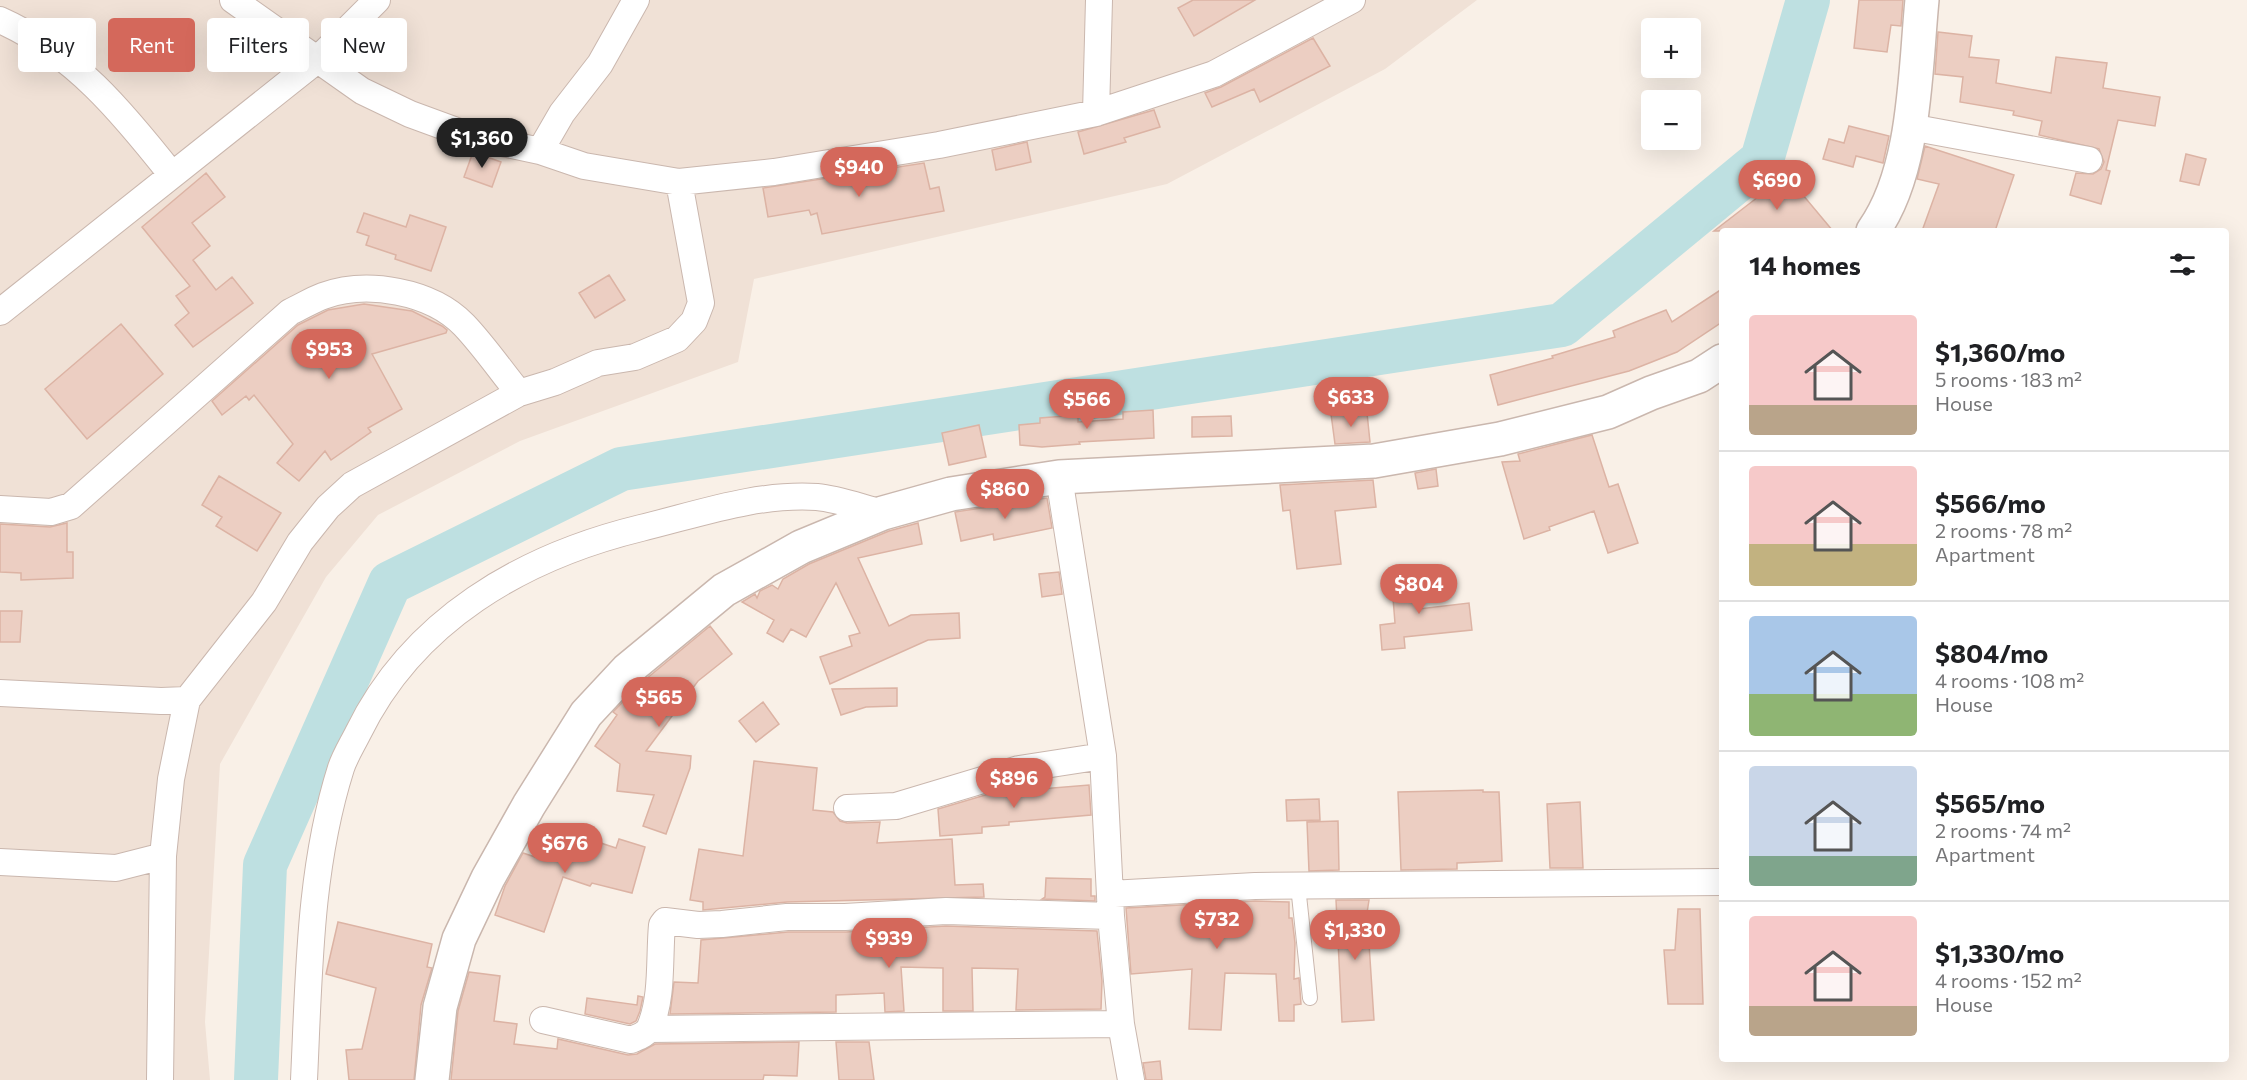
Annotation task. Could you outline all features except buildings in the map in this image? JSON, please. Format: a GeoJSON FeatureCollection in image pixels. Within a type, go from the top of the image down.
{"type":"FeatureCollection","features":[{"type":"Feature","properties":{"kind":"street"},"geometry":{"type":"LineString","coordinates":[[233,0],[362,91],[410,114],[470,136],[540,151],[584,166],[679,182],[774,172],[927,147],[1096,113],[1214,74],[1352,0]]}},
{"type":"Feature","properties":{"kind":"street"},"geometry":{"type":"LineString","coordinates":[[0,312],[317,60],[377,0]]}},
{"type":"Feature","properties":{"kind":"street"},"geometry":{"type":"LineString","coordinates":[[540,151],[562,113],[600,64],[636,0]]}},
{"type":"Feature","properties":{"kind":"street"},"geometry":{"type":"LineString","coordinates":[[1096,113],[1099,0]]}},
{"type":"Feature","properties":{"kind":"street"},"geometry":{"type":"LineString","coordinates":[[1875,228],[1892,195],[1910,127],[1922,0]]}},
{"type":"Feature","properties":{"kind":"street"},"geometry":{"type":"LineString","coordinates":[[0,20],[22,30],[57,52],[96,85],[129,120],[172,175]]}},
{"type":"Feature","properties":{"kind":"street"},"geometry":{"type":"LineString","coordinates":[[1910,127],[2089,160]]}},
{"type":"Feature","properties":{"kind":"street"},"geometry":{"type":"LineString","coordinates":[[160,1080],[163,856],[171,779],[187,700],[264,602],[300,542],[328,507],[352,484],[519,393],[555,382],[598,363],[635,357],[677,339],[694,321],[700,303],[679,182]]}},
{"type":"Feature","properties":{"kind":"street"},"geometry":{"type":"LineString","coordinates":[[0,509],[51,512],[71,506],[290,312],[323,296],[348,290],[380,290],[425,297],[462,324],[519,393]]}},
{"type":"Feature","properties":{"kind":"street"},"geometry":{"type":"LineString","coordinates":[[432,1080],[440,1007],[459,939],[488,878],[524,814],[586,714],[627,670],[724,590],[801,547],[883,513],[951,494],[1059,477],[1374,461],[1500,439],[1608,412],[1699,376],[1719,364]]}},
{"type":"Feature","properties":{"kind":"street"},"geometry":{"type":"LineString","coordinates":[[1059,477],[1103,756],[1111,905],[1121,1024],[1131,1080]]}},
{"type":"Feature","properties":{"kind":"street"},"geometry":{"type":"LineString","coordinates":[[304,1080],[310,933],[327,824],[342,766],[374,700],[413,651],[452,614],[532,565],[595,539],[753,500],[786,496],[820,498],[883,513]]}},
{"type":"Feature","properties":{"kind":"street"},"geometry":{"type":"LineString","coordinates":[[0,693],[161,701],[187,700]]}},
{"type":"Feature","properties":{"kind":"street"},"geometry":{"type":"LineString","coordinates":[[847,808],[896,807],[1019,769],[1103,756]]}},
{"type":"Feature","properties":{"kind":"street"},"geometry":{"type":"LineString","coordinates":[[0,862],[116,868],[163,856]]}},
{"type":"Feature","properties":{"kind":"street"},"geometry":{"type":"LineString","coordinates":[[650,1029],[657,998],[662,925],[665,921],[698,925],[787,917],[845,917],[1111,905],[1255,886],[1719,882]]}},
{"type":"Feature","properties":{"kind":"street"},"geometry":{"type":"LineString","coordinates":[[543,1020],[631,1040],[650,1029],[1121,1024]]}},
{"type":"Feature","properties":{"kind":"lane"},"geometry":{"type":"LineString","coordinates":[[1298,886],[1310,998]]}},
{"type":"Feature","properties":{"kind":"shaded area"},"geometry":{"type":"Polygon","coordinates":[[[0,0],[1477,0],[1385,69],[1167,184],[754,279],[738,362],[520,441],[378,515],[326,577],[220,764],[205,1022],[210,1080],[0,1080],[0,0]]]}},
{"type":"Feature","properties":{"kind":"waterway"},"geometry":{"type":"LineString","coordinates":[[256,1080],[265,865],[390,583],[621,469],[1562,325],[1762,160],[1808,0]]}}]}
